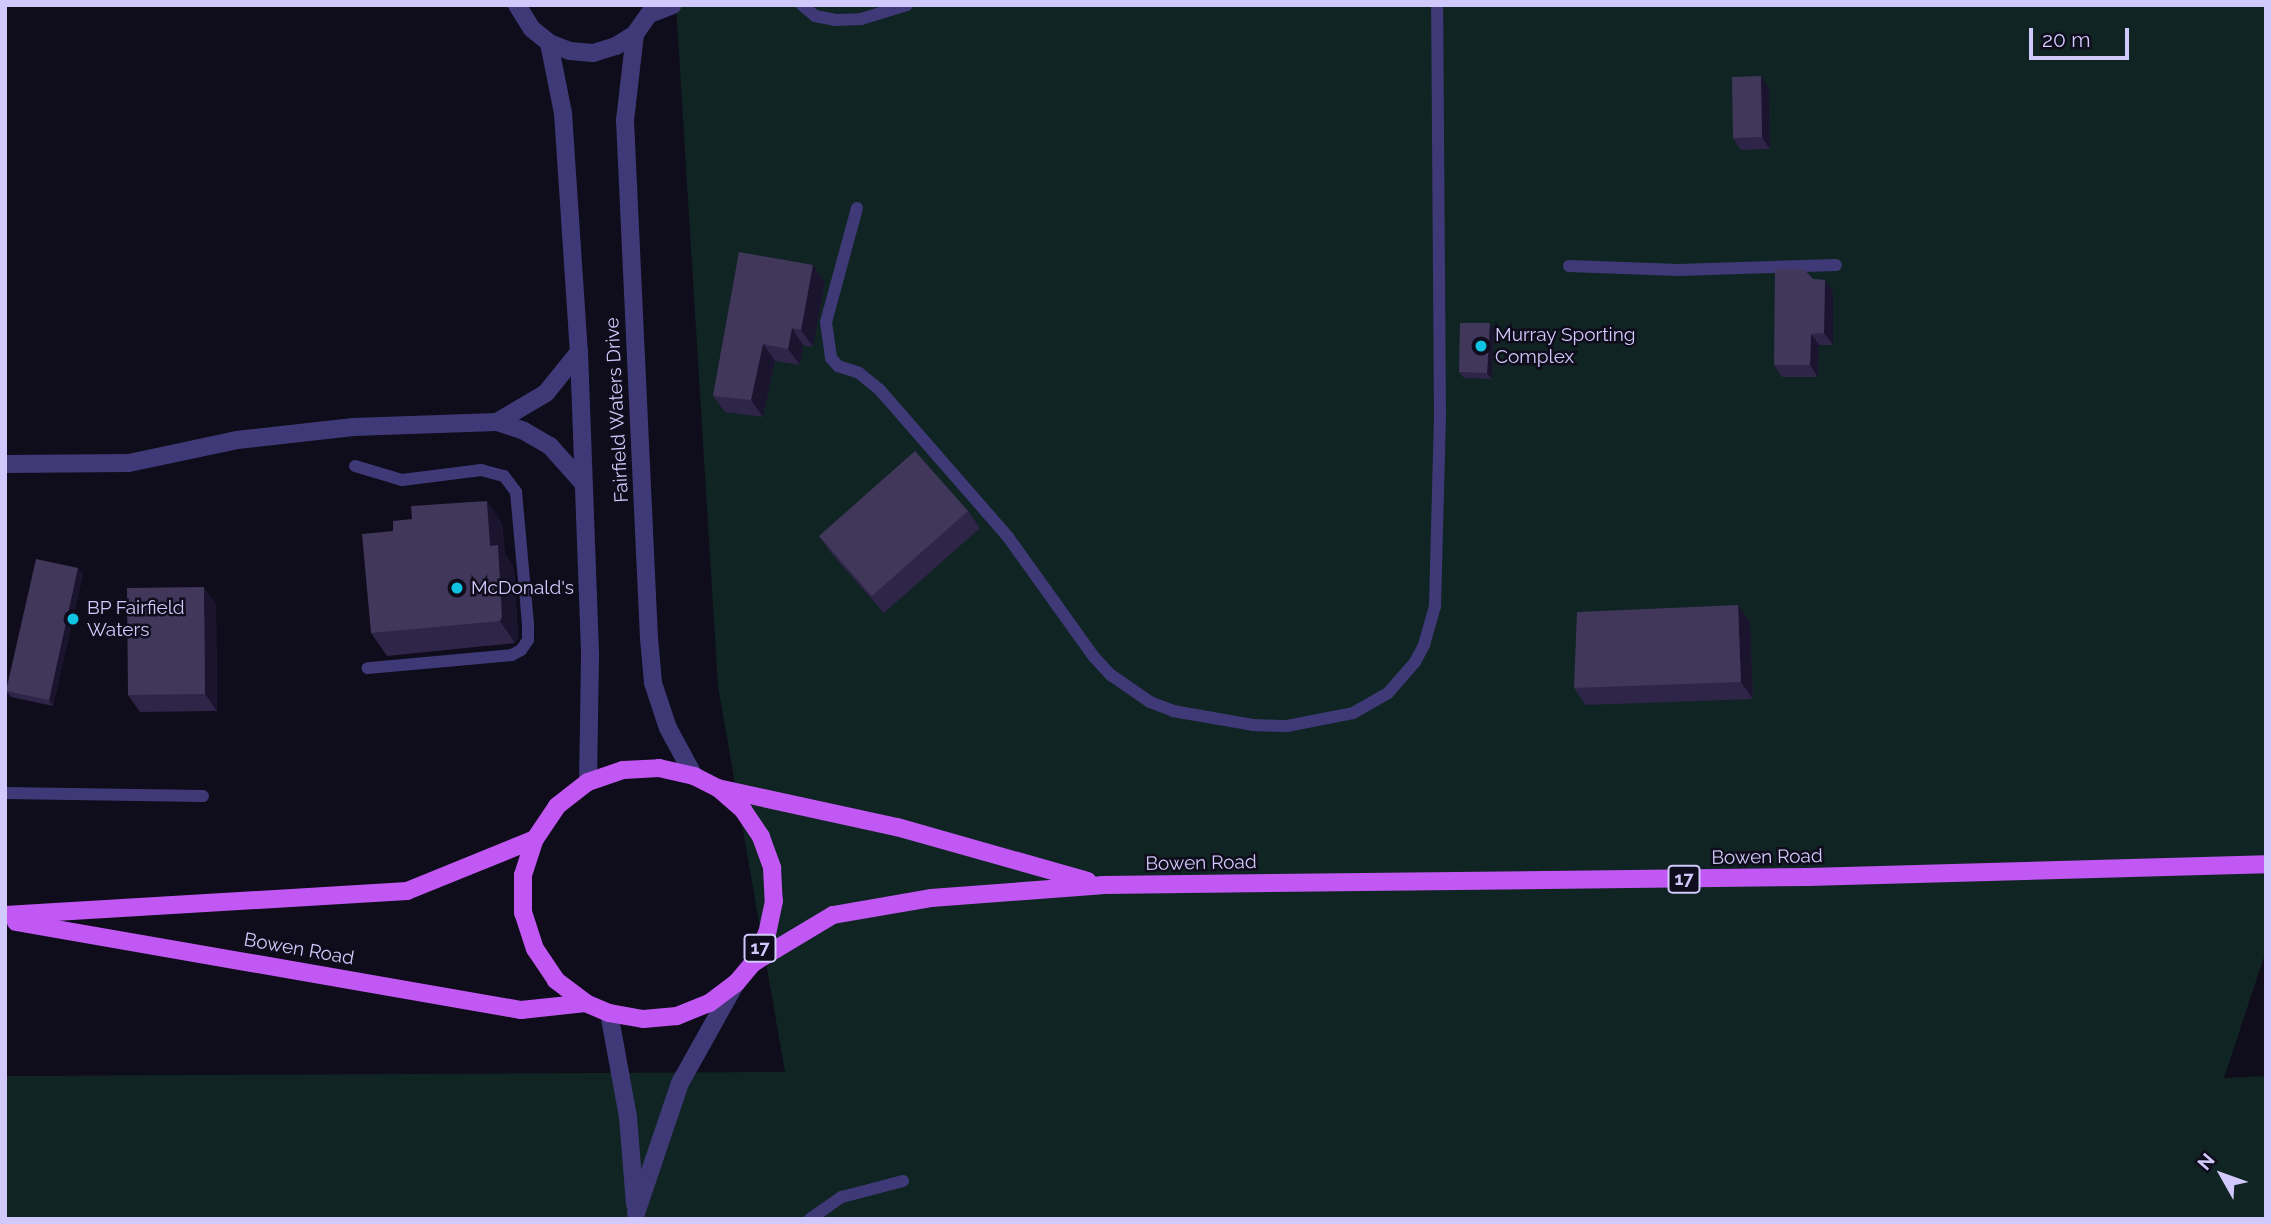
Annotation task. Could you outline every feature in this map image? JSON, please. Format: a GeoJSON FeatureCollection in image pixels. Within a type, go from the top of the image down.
{"type":"FeatureCollection","features":[{"type":"Feature","properties":{"kind":"main road","name":"Bowen Road"},"geometry":{"type":"LineString","coordinates":[[718,788],[749,819],[761,837],[772,868],[772,911],[767,933],[753,963],[736,983],[709,1003],[677,1016],[643,1019],[609,1013],[586,1003],[556,980],[535,949],[523,913],[523,875],[535,839],[557,806],[589,782],[623,770],[659,768],[694,776],[718,788],[897,827],[1102,885]]}},
{"type":"Feature","properties":{"kind":"main road","name":"Bowen Road"},"geometry":{"type":"LineString","coordinates":[[5,918],[407,891],[535,839]]}},
{"type":"Feature","properties":{"kind":"main road","name":"Bowen Road"},"geometry":{"type":"LineString","coordinates":[[753,963],[833,915],[931,898],[1102,885],[1808,877],[2266,864]]}},
{"type":"Feature","properties":{"kind":"main road","name":"Bowen Road"},"geometry":{"type":"LineString","coordinates":[[5,918],[521,1010],[586,1003]]}},
{"type":"Feature","properties":{"kind":"street"},"geometry":{"type":"LineString","coordinates":[[513,7],[532,29],[549,43],[570,51],[593,52],[616,46],[635,34],[654,9],[673,5]]}},
{"type":"Feature","properties":{"kind":"street","name":"Fairfield Waters Drive"},"geometry":{"type":"LineString","coordinates":[[635,34],[625,120],[650,649],[653,683],[668,728],[694,776]]}},
{"type":"Feature","properties":{"kind":"street","name":"Fairfield Waters Drive"},"geometry":{"type":"LineString","coordinates":[[549,43],[563,113],[579,352],[590,657],[589,782]]}},
{"type":"Feature","properties":{"kind":"street"},"geometry":{"type":"LineString","coordinates":[[497,422],[546,393],[579,352]]}},
{"type":"Feature","properties":{"kind":"street"},"geometry":{"type":"LineString","coordinates":[[5,464],[129,463],[237,440],[340,429],[497,422],[524,431],[550,446],[583,483]]}},
{"type":"Feature","properties":{"kind":"street"},"geometry":{"type":"LineString","coordinates":[[636,1216],[680,1083],[736,983]]}},
{"type":"Feature","properties":{"kind":"street"},"geometry":{"type":"LineString","coordinates":[[609,1013],[628,1117],[636,1216]]}},
{"type":"Feature","properties":{"kind":"lane"},"geometry":{"type":"LineString","coordinates":[[802,5],[815,16],[836,20],[861,19],[907,5]]}},
{"type":"Feature","properties":{"kind":"lane"},"geometry":{"type":"LineString","coordinates":[[857,208],[825,322],[831,358],[838,366],[859,373],[879,389],[1008,537],[1094,657],[1111,675],[1150,702],[1173,711],[1253,725],[1309,723],[1353,713],[1388,692],[1415,662],[1424,645],[1435,606],[1440,418],[1437,5]]}},
{"type":"Feature","properties":{"kind":"lane"},"geometry":{"type":"LineString","coordinates":[[1569,266],[1678,270],[1836,265]]}},
{"type":"Feature","properties":{"kind":"lane"},"geometry":{"type":"LineString","coordinates":[[355,466],[402,480],[419,481],[462,470],[481,470],[504,476],[516,492],[528,625],[528,640],[512,655],[368,667]]}},
{"type":"Feature","properties":{"kind":"lane"},"geometry":{"type":"LineString","coordinates":[[5,793],[203,796]]}},
{"type":"Feature","properties":{"kind":"lane"},"geometry":{"type":"LineString","coordinates":[[810,1219],[842,1197],[903,1181]]}},
{"type":"Feature","properties":{"kind":"green space","name":"Murray Sporting Complex"},"geometry":{"type":"Polygon","coordinates":[[[676,5],[2266,5],[2266,951],[2224,1078],[2266,1076],[2266,1219],[5,1219],[5,1076],[785,1072],[718,686],[676,5]]]}},
{"type":"Feature","properties":{"kind":"building"},"geometry":{"type":"Polygon","coordinates":[[[1761,76],[1762,137],[1733,138],[1732,77],[1761,76]]]}},
{"type":"Feature","properties":{"kind":"building"},"geometry":{"type":"Polygon","coordinates":[[[739,252],[813,265],[801,330],[792,328],[788,349],[763,344],[751,400],[713,396],[739,252]]]}},
{"type":"Feature","properties":{"kind":"building"},"geometry":{"type":"Polygon","coordinates":[[[1775,269],[1804,269],[1813,279],[1825,280],[1824,333],[1811,334],[1810,365],[1774,365],[1775,269]]]}},
{"type":"Feature","properties":{"kind":"building"},"geometry":{"type":"Polygon","coordinates":[[[1460,323],[1490,323],[1487,373],[1459,372],[1460,323]]]}},
{"type":"Feature","properties":{"kind":"building"},"geometry":{"type":"Polygon","coordinates":[[[915,451],[968,511],[872,596],[819,536],[915,451]]]}},
{"type":"Feature","properties":{"kind":"building","name":"McDonald's"},"geometry":{"type":"Polygon","coordinates":[[[487,501],[490,546],[498,545],[502,617],[500,621],[371,633],[362,534],[393,531],[393,521],[412,519],[411,506],[487,501]]]}},
{"type":"Feature","properties":{"kind":"building"},"geometry":{"type":"Polygon","coordinates":[[[36,559],[78,568],[49,700],[6,691],[36,559]]]}},
{"type":"Feature","properties":{"kind":"building"},"geometry":{"type":"Polygon","coordinates":[[[204,587],[205,694],[128,695],[127,588],[204,587]]]}},
{"type":"Feature","properties":{"kind":"building"},"geometry":{"type":"Polygon","coordinates":[[[1738,605],[1741,682],[1574,688],[1577,612],[1738,605]]]}},
{"type":"Feature","properties":{"kind":"place","name":"Murray Sporting Complex"},"geometry":{"type":"Point","coordinates":[1481,346]}},
{"type":"Feature","properties":{"kind":"place","name":"McDonald's"},"geometry":{"type":"Point","coordinates":[457,588]}},
{"type":"Feature","properties":{"kind":"place","name":"BP Fairfield Waters"},"geometry":{"type":"Point","coordinates":[73,619]}}]}
